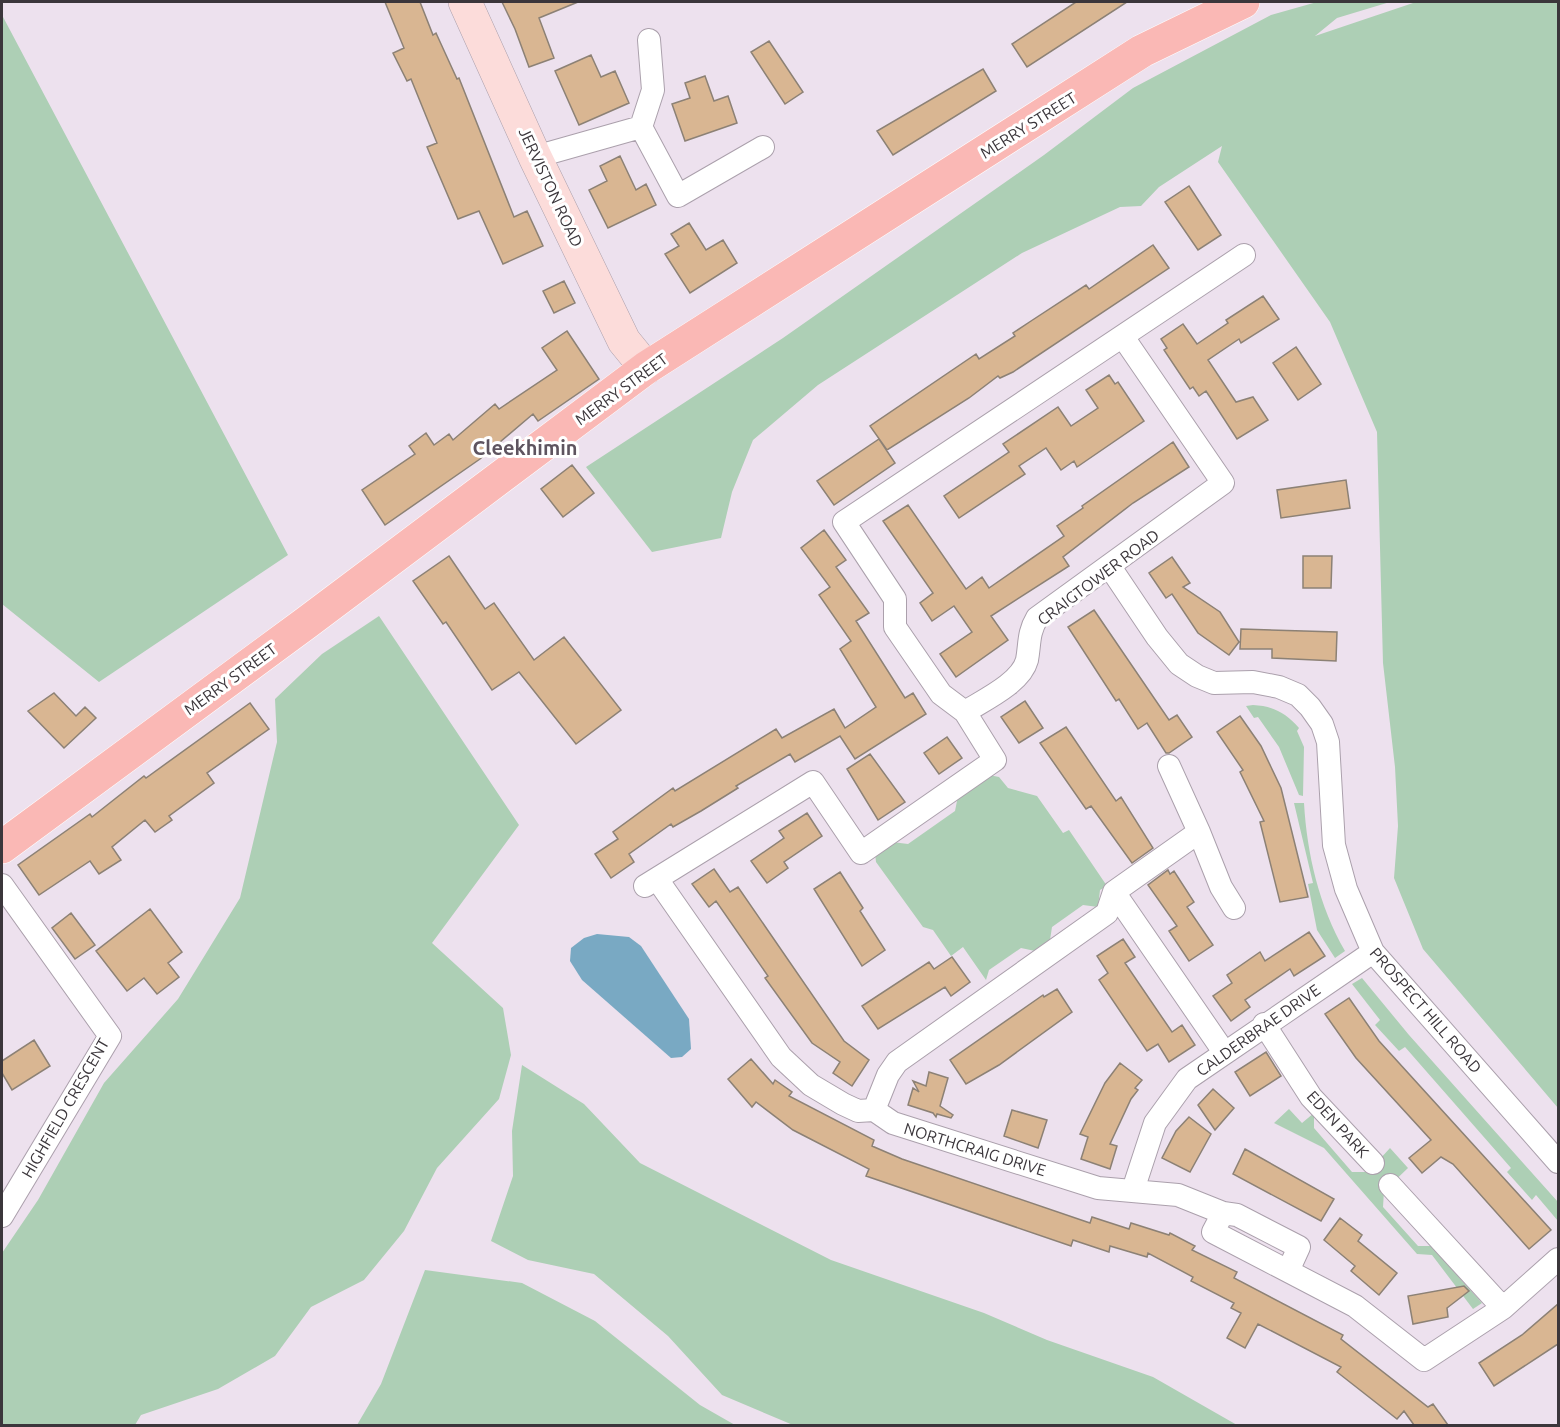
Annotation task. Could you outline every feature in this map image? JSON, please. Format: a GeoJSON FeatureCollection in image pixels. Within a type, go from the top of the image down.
{"type":"FeatureCollection","features":[{"type":"Feature","properties":{"kind":"main road","name":"JERVISTON ROAD"},"geometry":{"type":"LineString","coordinates":[[465,2],[535,157],[624,341],[645,368]]}},
{"type":"Feature","properties":{"kind":"main road","name":"MERRY STREET"},"geometry":{"type":"LineString","coordinates":[[2,847],[306,623],[645,368],[1142,51],[1243,2]]}},
{"type":"Feature","properties":{"kind":"street"},"geometry":{"type":"LineString","coordinates":[[649,40],[653,90],[640,127],[678,196],[763,147]]}},
{"type":"Feature","properties":{"kind":"street"},"geometry":{"type":"LineString","coordinates":[[535,157],[640,127]]}},
{"type":"Feature","properties":{"kind":"street"},"geometry":{"type":"LineString","coordinates":[[965,712],[941,694],[895,627],[895,599],[844,522],[1244,255]]}},
{"type":"Feature","properties":{"kind":"street","name":"CRAIGTOWER ROAD"},"geometry":{"type":"LineString","coordinates":[[965,712],[1014,679],[1021,671],[1026,661],[1028,640],[1037,618],[1223,483],[1123,337]]}},
{"type":"Feature","properties":{"kind":"street","name":"PROSPECT HILL ROAD"},"geometry":{"type":"LineString","coordinates":[[1110,567],[1157,637],[1179,663],[1197,676],[1214,682],[1253,682],[1279,687],[1298,695],[1322,724],[1328,745],[1329,795],[1335,845],[1346,889],[1373,952],[1558,1162]]}},
{"type":"Feature","properties":{"kind":"street","name":"NORTHCRAIG DRIVE"},"geometry":{"type":"LineString","coordinates":[[965,712],[995,760],[861,853],[813,782],[650,883],[781,1058],[812,1085],[843,1104],[858,1111],[874,1110],[893,1124],[1098,1188],[1179,1195],[1223,1213],[1213,1232],[1355,1306],[1424,1360],[1503,1308],[1558,1259]]}},
{"type":"Feature","properties":{"kind":"street"},"geometry":{"type":"LineString","coordinates":[[1169,766],[1221,887],[1234,908]]}},
{"type":"Feature","properties":{"kind":"street"},"geometry":{"type":"LineString","coordinates":[[874,1110],[888,1075],[897,1062],[1107,913],[1114,892],[1199,832]]}},
{"type":"Feature","properties":{"kind":"street","name":"HIGHFIELD CRESCENT"},"geometry":{"type":"LineString","coordinates":[[2,885],[110,1036],[2,1216]]}},
{"type":"Feature","properties":{"kind":"street"},"geometry":{"type":"LineString","coordinates":[[1114,892],[1224,1052]]}},
{"type":"Feature","properties":{"kind":"street","name":"CALDERBRAE DRIVE"},"geometry":{"type":"LineString","coordinates":[[1133,1190],[1155,1124],[1170,1099],[1187,1079],[1264,1024],[1373,952]]}},
{"type":"Feature","properties":{"kind":"street","name":"EDEN PARK"},"geometry":{"type":"LineString","coordinates":[[1264,1024],[1311,1097],[1373,1163]]}},
{"type":"Feature","properties":{"kind":"street"},"geometry":{"type":"LineString","coordinates":[[1389,1185],[1503,1308]]}},
{"type":"Feature","properties":{"kind":"green space"},"geometry":{"type":"Polygon","coordinates":[[[1317,2],[1390,2],[1337,18],[1315,36],[1416,2],[1558,2],[1558,1108],[1423,949],[1394,878],[1398,826],[1395,767],[1383,663],[1377,432],[1330,322],[1218,162],[1222,146],[1159,187],[1141,206],[1120,207],[1022,253],[818,385],[753,440],[732,492],[721,538],[652,552],[586,467],[783,338],[1044,155],[1133,88],[1271,15],[1317,2]]]}},
{"type":"Feature","properties":{"kind":"green space"},"geometry":{"type":"Polygon","coordinates":[[[2,15],[288,555],[99,682],[2,604],[2,15]]]}},
{"type":"Feature","properties":{"kind":"green space"},"geometry":{"type":"Polygon","coordinates":[[[379,616],[519,825],[432,943],[503,1008],[511,1055],[499,1099],[437,1168],[404,1231],[364,1280],[311,1307],[275,1356],[218,1389],[141,1415],[135,1425],[2,1425],[2,1253],[38,1200],[104,1083],[178,999],[240,898],[277,742],[275,699],[322,654],[379,616]]]}},
{"type":"Feature","properties":{"kind":"green space"},"geometry":{"type":"Polygon","coordinates":[[[1253,705],[1279,711],[1299,728],[1297,731],[1304,747],[1303,796],[1299,795],[1279,747],[1258,717],[1254,718],[1246,706],[1253,705]]]}},
{"type":"Feature","properties":{"kind":"green space"},"geometry":{"type":"Polygon","coordinates":[[[989,775],[999,777],[1008,788],[1037,796],[1063,833],[1069,830],[1107,886],[1100,890],[1098,907],[1083,905],[1052,927],[1050,940],[1035,951],[1021,948],[989,970],[986,980],[963,947],[951,956],[933,930],[923,927],[876,862],[875,853],[892,842],[908,844],[955,811],[958,796],[989,775]]]}},
{"type":"Feature","properties":{"kind":"green space"},"geometry":{"type":"Polygon","coordinates":[[[1294,803],[1304,803],[1311,860],[1321,898],[1345,951],[1335,958],[1317,930],[1308,884],[1313,883],[1294,803]]]}},
{"type":"Feature","properties":{"kind":"green space"},"geometry":{"type":"Polygon","coordinates":[[[1362,978],[1409,1035],[1558,1202],[1558,1221],[1536,1195],[1532,1200],[1507,1172],[1511,1168],[1405,1047],[1399,1051],[1375,1025],[1380,1020],[1352,984],[1362,978]]]}},
{"type":"Feature","properties":{"kind":"green space"},"geometry":{"type":"Polygon","coordinates":[[[522,1065],[584,1104],[640,1163],[831,1260],[984,1313],[1047,1340],[1153,1377],[1237,1425],[793,1425],[722,1395],[668,1336],[594,1274],[528,1260],[491,1241],[513,1176],[512,1131],[522,1065]]]}},
{"type":"Feature","properties":{"kind":"green space"},"geometry":{"type":"Polygon","coordinates":[[[1289,1109],[1302,1123],[1314,1113],[1314,1128],[1352,1172],[1368,1172],[1390,1148],[1408,1168],[1384,1191],[1383,1207],[1418,1246],[1431,1246],[1482,1303],[1473,1309],[1432,1255],[1417,1254],[1324,1148],[1274,1123],[1289,1109]]]}},
{"type":"Feature","properties":{"kind":"green space"},"geometry":{"type":"Polygon","coordinates":[[[425,1270],[522,1283],[595,1321],[700,1405],[735,1425],[357,1425],[381,1384],[425,1270]]]}},
{"type":"Feature","properties":{"kind":"water"},"geometry":{"type":"Polygon","coordinates":[[[597,934],[629,937],[641,946],[689,1019],[691,1049],[682,1057],[671,1058],[582,980],[570,961],[571,948],[584,938],[597,934]]]}},
{"type":"Feature","properties":{"kind":"building"},"geometry":{"type":"Polygon","coordinates":[[[385,2],[420,2],[433,35],[436,33],[457,79],[459,78],[514,217],[527,211],[543,246],[503,264],[479,211],[458,219],[427,147],[437,143],[411,79],[407,81],[393,53],[404,48],[385,2]]]}},
{"type":"Feature","properties":{"kind":"building"},"geometry":{"type":"Polygon","coordinates":[[[502,2],[578,2],[539,18],[554,58],[529,67],[502,2]]]}},
{"type":"Feature","properties":{"kind":"building"},"geometry":{"type":"Polygon","coordinates":[[[1076,2],[1127,2],[1027,67],[1012,44],[1076,2]]]}},
{"type":"Feature","properties":{"kind":"building"},"geometry":{"type":"Polygon","coordinates":[[[769,41],[803,92],[785,104],[751,52],[769,41]]]}},
{"type":"Feature","properties":{"kind":"building"},"geometry":{"type":"Polygon","coordinates":[[[591,55],[601,77],[615,71],[629,103],[579,125],[555,71],[591,55]]]}},
{"type":"Feature","properties":{"kind":"building"},"geometry":{"type":"Polygon","coordinates":[[[983,69],[996,91],[893,155],[877,131],[983,69]]]}},
{"type":"Feature","properties":{"kind":"building"},"geometry":{"type":"Polygon","coordinates":[[[705,76],[714,101],[728,96],[737,123],[685,141],[672,104],[690,98],[685,83],[705,76]]]}},
{"type":"Feature","properties":{"kind":"building"},"geometry":{"type":"Polygon","coordinates":[[[620,156],[636,190],[646,184],[656,205],[608,228],[589,190],[607,181],[600,166],[620,156]]]}},
{"type":"Feature","properties":{"kind":"building"},"geometry":{"type":"Polygon","coordinates":[[[1189,186],[1221,235],[1198,250],[1165,202],[1189,186]]]}},
{"type":"Feature","properties":{"kind":"building"},"geometry":{"type":"Polygon","coordinates":[[[689,223],[706,250],[723,240],[737,263],[690,293],[665,254],[679,246],[671,234],[689,223]]]}},
{"type":"Feature","properties":{"kind":"building"},"geometry":{"type":"Polygon","coordinates":[[[1153,245],[1169,268],[1013,372],[1000,378],[998,376],[969,398],[887,450],[870,426],[976,354],[979,359],[1015,336],[1013,333],[1031,321],[1086,285],[1089,289],[1153,245]]]}},
{"type":"Feature","properties":{"kind":"building"},"geometry":{"type":"Polygon","coordinates":[[[564,281],[575,303],[554,313],[543,291],[564,281]]]}},
{"type":"Feature","properties":{"kind":"building"},"geometry":{"type":"Polygon","coordinates":[[[1263,296],[1279,319],[1241,343],[1239,339],[1208,360],[1236,402],[1253,397],[1268,420],[1237,439],[1206,391],[1199,396],[1193,387],[1190,389],[1164,350],[1167,348],[1161,339],[1183,324],[1197,344],[1228,323],[1226,320],[1263,296]]]}},
{"type":"Feature","properties":{"kind":"building"},"geometry":{"type":"Polygon","coordinates":[[[567,331],[599,379],[538,421],[533,414],[480,459],[385,525],[362,490],[415,454],[409,446],[426,433],[434,445],[449,434],[453,440],[495,404],[499,409],[557,370],[542,348],[567,331]]]}},
{"type":"Feature","properties":{"kind":"building"},"geometry":{"type":"Polygon","coordinates":[[[1296,347],[1321,384],[1298,400],[1273,363],[1296,347]]]}},
{"type":"Feature","properties":{"kind":"building"},"geometry":{"type":"Polygon","coordinates":[[[1109,375],[1115,384],[1118,382],[1144,421],[1077,467],[1074,461],[1061,470],[1046,448],[1019,466],[1025,474],[959,518],[944,496],[1009,452],[1003,444],[1058,407],[1071,426],[1098,408],[1086,390],[1109,375]]]}},
{"type":"Feature","properties":{"kind":"building"},"geometry":{"type":"Polygon","coordinates":[[[879,439],[895,463],[834,505],[817,481],[879,439]]]}},
{"type":"Feature","properties":{"kind":"building"},"geometry":{"type":"Polygon","coordinates":[[[1173,442],[1189,467],[1133,503],[1063,557],[1069,566],[991,616],[1008,640],[956,677],[940,654],[972,632],[954,606],[932,621],[920,603],[933,593],[883,521],[908,505],[966,589],[982,577],[989,588],[1064,536],[1057,526],[1083,508],[1082,506],[1173,442]]]}},
{"type":"Feature","properties":{"kind":"building"},"geometry":{"type":"Polygon","coordinates":[[[572,465],[594,493],[563,517],[541,489],[572,465]]]}},
{"type":"Feature","properties":{"kind":"building"},"geometry":{"type":"Polygon","coordinates":[[[1346,480],[1350,508],[1281,518],[1277,490],[1346,480]]]}},
{"type":"Feature","properties":{"kind":"building"},"geometry":{"type":"Polygon","coordinates":[[[824,530],[846,560],[836,567],[869,613],[856,621],[905,698],[913,693],[926,714],[855,759],[840,736],[795,762],[790,754],[736,786],[738,788],[701,811],[673,827],[671,824],[629,854],[634,862],[611,878],[595,854],[618,839],[613,832],[673,788],[675,791],[776,729],[782,738],[834,709],[845,728],[876,707],[840,649],[851,641],[819,595],[830,587],[801,548],[824,530]]]}},
{"type":"Feature","properties":{"kind":"building"},"geometry":{"type":"Polygon","coordinates":[[[449,556],[485,609],[494,603],[534,660],[564,637],[621,710],[576,744],[519,672],[492,690],[446,622],[443,624],[413,581],[449,556]]]}},
{"type":"Feature","properties":{"kind":"building"},"geometry":{"type":"Polygon","coordinates":[[[1303,556],[1332,556],[1331,588],[1303,588],[1303,556]]]}},
{"type":"Feature","properties":{"kind":"building"},"geometry":{"type":"Polygon","coordinates":[[[1172,557],[1190,583],[1183,587],[1220,612],[1239,642],[1229,655],[1198,633],[1172,594],[1166,598],[1149,573],[1172,557]]]}},
{"type":"Feature","properties":{"kind":"building"},"geometry":{"type":"Polygon","coordinates":[[[1094,610],[1169,720],[1177,715],[1192,737],[1169,753],[1166,753],[1147,723],[1138,729],[1119,699],[1116,701],[1068,627],[1094,610]]]}},
{"type":"Feature","properties":{"kind":"building"},"geometry":{"type":"Polygon","coordinates":[[[1241,629],[1337,632],[1336,661],[1272,658],[1272,649],[1240,649],[1241,629]]]}},
{"type":"Feature","properties":{"kind":"building"},"geometry":{"type":"Polygon","coordinates":[[[54,693],[76,716],[85,707],[96,718],[64,748],[28,711],[54,693]]]}},
{"type":"Feature","properties":{"kind":"building"},"geometry":{"type":"Polygon","coordinates":[[[1025,701],[1043,728],[1019,743],[1001,717],[1025,701]]]}},
{"type":"Feature","properties":{"kind":"building"},"geometry":{"type":"Polygon","coordinates":[[[250,703],[269,729],[207,773],[214,783],[169,816],[172,820],[155,832],[145,820],[112,847],[121,860],[99,874],[90,861],[39,895],[18,865],[90,814],[92,817],[144,776],[146,778],[250,703]]]}},
{"type":"Feature","properties":{"kind":"building"},"geometry":{"type":"Polygon","coordinates":[[[1240,716],[1261,746],[1281,788],[1308,897],[1280,902],[1260,822],[1264,821],[1240,772],[1243,770],[1217,732],[1240,716]]]}},
{"type":"Feature","properties":{"kind":"building"},"geometry":{"type":"Polygon","coordinates":[[[1066,727],[1116,801],[1121,797],[1153,848],[1132,863],[1091,806],[1086,809],[1040,743],[1066,727]]]}},
{"type":"Feature","properties":{"kind":"building"},"geometry":{"type":"Polygon","coordinates":[[[947,737],[962,758],[939,774],[924,753],[947,737]]]}},
{"type":"Feature","properties":{"kind":"building"},"geometry":{"type":"Polygon","coordinates":[[[870,754],[905,802],[878,820],[847,769],[870,754]]]}},
{"type":"Feature","properties":{"kind":"building"},"geometry":{"type":"Polygon","coordinates":[[[807,813],[822,836],[784,862],[788,868],[767,883],[751,861],[784,838],[779,831],[807,813]]]}},
{"type":"Feature","properties":{"kind":"building"},"geometry":{"type":"Polygon","coordinates":[[[714,869],[730,892],[738,887],[844,1041],[869,1060],[852,1086],[833,1073],[840,1062],[812,1043],[765,978],[768,976],[716,901],[709,907],[692,884],[714,869]]]}},
{"type":"Feature","properties":{"kind":"building"},"geometry":{"type":"Polygon","coordinates":[[[1168,870],[1170,874],[1174,871],[1194,902],[1187,907],[1213,945],[1189,961],[1169,931],[1177,926],[1148,885],[1168,870]]]}},
{"type":"Feature","properties":{"kind":"building"},"geometry":{"type":"Polygon","coordinates":[[[840,872],[863,908],[860,911],[885,950],[862,966],[814,889],[840,872]]]}},
{"type":"Feature","properties":{"kind":"building"},"geometry":{"type":"Polygon","coordinates":[[[150,909],[182,952],[168,963],[179,977],[157,994],[144,978],[127,991],[96,951],[150,909]]]}},
{"type":"Feature","properties":{"kind":"building"},"geometry":{"type":"Polygon","coordinates":[[[71,913],[95,945],[75,959],[52,928],[71,913]]]}},
{"type":"Feature","properties":{"kind":"building"},"geometry":{"type":"Polygon","coordinates":[[[1309,932],[1325,956],[1294,976],[1290,969],[1245,1000],[1250,1007],[1231,1021],[1213,996],[1232,983],[1227,975],[1260,952],[1265,961],[1309,932]]]}},
{"type":"Feature","properties":{"kind":"building"},"geometry":{"type":"Polygon","coordinates":[[[1123,939],[1135,957],[1125,963],[1172,1032],[1182,1025],[1195,1045],[1169,1062],[1158,1044],[1147,1051],[1099,980],[1108,973],[1097,956],[1123,939]]]}},
{"type":"Feature","properties":{"kind":"building"},"geometry":{"type":"Polygon","coordinates":[[[952,957],[970,982],[951,996],[945,987],[878,1029],[862,1006],[929,962],[934,969],[952,957]]]}},
{"type":"Feature","properties":{"kind":"building"},"geometry":{"type":"Polygon","coordinates":[[[1057,989],[1072,1012],[999,1065],[966,1084],[950,1060],[1043,995],[1044,997],[1057,989]]]}},
{"type":"Feature","properties":{"kind":"building"},"geometry":{"type":"Polygon","coordinates":[[[1349,998],[1379,1041],[1551,1230],[1529,1249],[1453,1164],[1441,1157],[1422,1173],[1409,1158],[1431,1140],[1356,1058],[1325,1014],[1349,998]]]}},
{"type":"Feature","properties":{"kind":"building"},"geometry":{"type":"Polygon","coordinates":[[[34,1040],[50,1066],[12,1090],[2,1073],[2,1061],[34,1040]]]}},
{"type":"Feature","properties":{"kind":"building"},"geometry":{"type":"Polygon","coordinates":[[[1266,1052],[1281,1076],[1250,1096],[1235,1072],[1266,1052]]]}},
{"type":"Feature","properties":{"kind":"building"},"geometry":{"type":"Polygon","coordinates":[[[751,1059],[773,1084],[775,1080],[792,1092],[789,1096],[874,1140],[872,1146],[902,1159],[1090,1223],[1092,1217],[1129,1229],[1131,1223],[1169,1235],[1170,1233],[1195,1246],[1192,1250],[1237,1272],[1234,1278],[1343,1335],[1341,1339],[1428,1407],[1433,1404],[1448,1425],[1414,1425],[1404,1411],[1397,1419],[1337,1372],[1341,1367],[1258,1324],[1245,1348],[1227,1338],[1241,1313],[1231,1308],[1234,1303],[1191,1281],[1193,1277],[1148,1253],[1147,1257],[1110,1246],[1109,1252],[1073,1240],[1071,1246],[866,1176],[869,1169],[793,1130],[756,1102],[752,1107],[728,1079],[751,1059]]]}},
{"type":"Feature","properties":{"kind":"building"},"geometry":{"type":"Polygon","coordinates":[[[1120,1063],[1142,1080],[1135,1088],[1138,1090],[1131,1099],[1110,1144],[1117,1146],[1110,1169],[1081,1159],[1088,1137],[1080,1134],[1105,1083],[1120,1063]]]}},
{"type":"Feature","properties":{"kind":"building"},"geometry":{"type":"Polygon","coordinates":[[[929,1072],[948,1078],[940,1106],[953,1115],[951,1118],[937,1114],[936,1117],[933,1113],[908,1105],[913,1088],[919,1092],[913,1081],[926,1086],[929,1072]]]}},
{"type":"Feature","properties":{"kind":"building"},"geometry":{"type":"Polygon","coordinates":[[[1213,1089],[1234,1108],[1215,1130],[1198,1105],[1213,1089]]]}},
{"type":"Feature","properties":{"kind":"building"},"geometry":{"type":"Polygon","coordinates":[[[1012,1110],[1047,1120],[1038,1148],[1004,1136],[1012,1110]]]}},
{"type":"Feature","properties":{"kind":"building"},"geometry":{"type":"Polygon","coordinates":[[[1189,1117],[1211,1134],[1190,1172],[1162,1158],[1176,1131],[1189,1117]]]}},
{"type":"Feature","properties":{"kind":"building"},"geometry":{"type":"Polygon","coordinates":[[[1245,1149],[1334,1199],[1321,1221],[1233,1174],[1245,1149]]]}},
{"type":"Feature","properties":{"kind":"building"},"geometry":{"type":"Polygon","coordinates":[[[1340,1218],[1362,1235],[1358,1241],[1397,1273],[1379,1295],[1351,1271],[1355,1266],[1324,1240],[1340,1218]]]}},
{"type":"Feature","properties":{"kind":"building"},"geometry":{"type":"Polygon","coordinates":[[[1464,1286],[1469,1291],[1447,1308],[1448,1317],[1413,1324],[1408,1296],[1464,1286]]]}},
{"type":"Feature","properties":{"kind":"building"},"geometry":{"type":"Polygon","coordinates":[[[1558,1304],[1558,1344],[1494,1386],[1479,1363],[1522,1335],[1558,1304]]]}},
{"type":"Feature","properties":{"kind":"district","name":"Cleekhimin"},"geometry":{"type":"Point","coordinates":[525,448]}}]}
